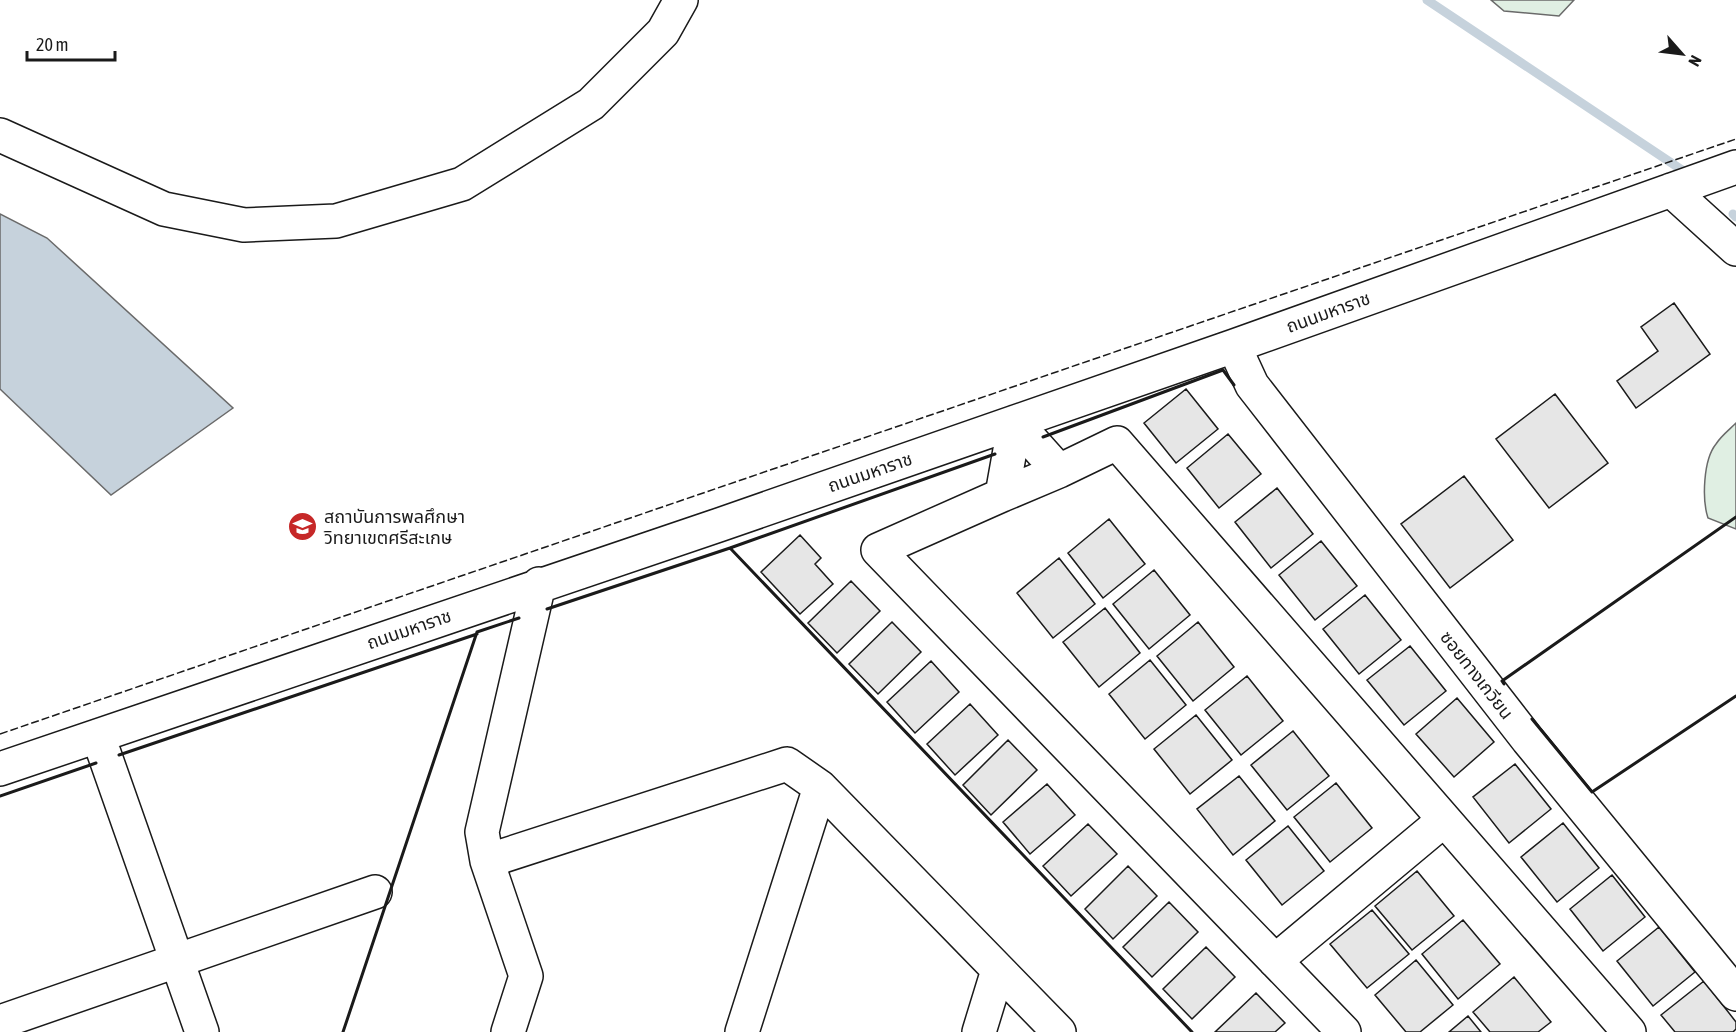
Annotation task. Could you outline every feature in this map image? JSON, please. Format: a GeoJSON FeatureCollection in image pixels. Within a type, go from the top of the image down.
{"type":"FeatureCollection","features":[{"type":"Feature","properties":{"kind":"street"},"geometry":{"type":"LineString","coordinates":[[0,135],[165,209],[244,225],[336,221],[462,184],[591,105],[663,32],[681,0]]}},
{"type":"Feature","properties":{"kind":"street","name":"ถนนมหาราช"},"geometry":{"type":"LineString","coordinates":[[0,769],[539,584],[719,525],[1234,346],[1671,190],[1733,171]]}},
{"type":"Feature","properties":{"kind":"street"},"geometry":{"type":"LineString","coordinates":[[1671,190],[1736,249]]}},
{"type":"Feature","properties":{"kind":"street","name":"ซอยทางเกวียน"},"geometry":{"type":"LineString","coordinates":[[1234,346],[1252,386],[1527,740],[1736,994]]}},
{"type":"Feature","properties":{"kind":"street"},"geometry":{"type":"LineString","coordinates":[[1015,422],[1059,471]]}},
{"type":"Feature","properties":{"kind":"street"},"geometry":{"type":"LineString","coordinates":[[1002,495],[1015,422]]}},
{"type":"Feature","properties":{"kind":"street"},"geometry":{"type":"LineString","coordinates":[[1344,1032],[878,550],[1059,471],[1117,443],[1629,1032]]}},
{"type":"Feature","properties":{"kind":"street"},"geometry":{"type":"LineString","coordinates":[[508,1032],[526,976],[487,861],[482,832],[539,584]]}},
{"type":"Feature","properties":{"kind":"street"},"geometry":{"type":"LineString","coordinates":[[98,736],[202,1032]]}},
{"type":"Feature","properties":{"kind":"street"},"geometry":{"type":"LineString","coordinates":[[487,861],[788,764],[820,787],[1059,1032]]}},
{"type":"Feature","properties":{"kind":"street"},"geometry":{"type":"LineString","coordinates":[[742,1032],[820,787]]}},
{"type":"Feature","properties":{"kind":"street"},"geometry":{"type":"LineString","coordinates":[[1275,962],[1444,820]]}},
{"type":"Feature","properties":{"kind":"street"},"geometry":{"type":"LineString","coordinates":[[0,1022],[375,892]]}},
{"type":"Feature","properties":{"kind":"street"},"geometry":{"type":"LineString","coordinates":[[979,1032],[998,970]]}},
{"type":"Feature","properties":{"kind":"green space"},"geometry":{"type":"Polygon","coordinates":[[[1491,0],[1574,0],[1559,16],[1504,11],[1491,0]]]}},
{"type":"Feature","properties":{"kind":"green space"},"geometry":{"type":"Polygon","coordinates":[[[1736,423],[1736,529],[1708,518],[1704,491],[1708,460],[1712,451],[1720,438],[1736,423]]]}},
{"type":"Feature","properties":{"kind":"shaded area"},"geometry":{"type":"Polygon","coordinates":[[[0,214],[47,238],[233,408],[111,495],[0,389],[0,214]]]}},
{"type":"Feature","properties":{"kind":"building"},"geometry":{"type":"Polygon","coordinates":[[[1674,303],[1710,354],[1636,408],[1617,381],[1658,351],[1641,327],[1674,303]]]}},
{"type":"Feature","properties":{"kind":"building"},"geometry":{"type":"Polygon","coordinates":[[[1186,389],[1218,429],[1176,463],[1144,423],[1186,389]]]}},
{"type":"Feature","properties":{"kind":"building"},"geometry":{"type":"Polygon","coordinates":[[[1555,394],[1608,463],[1549,508],[1496,439],[1555,394]]]}},
{"type":"Feature","properties":{"kind":"building"},"geometry":{"type":"Polygon","coordinates":[[[1228,434],[1261,474],[1219,508],[1187,468],[1228,434]]]}},
{"type":"Feature","properties":{"kind":"building"},"geometry":{"type":"Polygon","coordinates":[[[1464,476],[1513,540],[1450,588],[1401,524],[1464,476]]]}},
{"type":"Feature","properties":{"kind":"building"},"geometry":{"type":"Polygon","coordinates":[[[1277,488],[1313,534],[1271,568],[1235,522],[1277,488]]]}},
{"type":"Feature","properties":{"kind":"building"},"geometry":{"type":"Polygon","coordinates":[[[1109,519],[1145,564],[1103,598],[1068,553],[1109,519]]]}},
{"type":"Feature","properties":{"kind":"building"},"geometry":{"type":"Polygon","coordinates":[[[800,535],[821,558],[815,564],[833,584],[800,614],[761,572],[800,535]]]}},
{"type":"Feature","properties":{"kind":"building"},"geometry":{"type":"Polygon","coordinates":[[[1321,541],[1357,586],[1315,620],[1279,575],[1321,541]]]}},
{"type":"Feature","properties":{"kind":"building"},"geometry":{"type":"Polygon","coordinates":[[[1059,558],[1095,604],[1053,638],[1017,593],[1059,558]]]}},
{"type":"Feature","properties":{"kind":"building"},"geometry":{"type":"Polygon","coordinates":[[[1154,570],[1190,615],[1149,649],[1113,604],[1154,570]]]}},
{"type":"Feature","properties":{"kind":"building"},"geometry":{"type":"Polygon","coordinates":[[[851,581],[880,611],[837,653],[808,623],[851,581]]]}},
{"type":"Feature","properties":{"kind":"building"},"geometry":{"type":"Polygon","coordinates":[[[1365,595],[1401,640],[1359,674],[1323,629],[1365,595]]]}},
{"type":"Feature","properties":{"kind":"building"},"geometry":{"type":"Polygon","coordinates":[[[1105,608],[1140,653],[1099,687],[1063,642],[1105,608]]]}},
{"type":"Feature","properties":{"kind":"building"},"geometry":{"type":"Polygon","coordinates":[[[892,622],[921,652],[878,694],[849,664],[892,622]]]}},
{"type":"Feature","properties":{"kind":"building"},"geometry":{"type":"Polygon","coordinates":[[[1198,622],[1234,667],[1193,701],[1157,656],[1198,622]]]}},
{"type":"Feature","properties":{"kind":"building"},"geometry":{"type":"Polygon","coordinates":[[[1410,646],[1446,691],[1404,725],[1367,680],[1410,646]]]}},
{"type":"Feature","properties":{"kind":"building"},"geometry":{"type":"Polygon","coordinates":[[[1150,660],[1186,705],[1145,739],[1109,694],[1150,660]]]}},
{"type":"Feature","properties":{"kind":"building"},"geometry":{"type":"Polygon","coordinates":[[[931,661],[959,692],[915,733],[887,702],[931,661]]]}},
{"type":"Feature","properties":{"kind":"building"},"geometry":{"type":"Polygon","coordinates":[[[1247,676],[1283,721],[1241,755],[1205,710],[1247,676]]]}},
{"type":"Feature","properties":{"kind":"building"},"geometry":{"type":"Polygon","coordinates":[[[1457,698],[1494,742],[1454,777],[1416,734],[1457,698]]]}},
{"type":"Feature","properties":{"kind":"building"},"geometry":{"type":"Polygon","coordinates":[[[970,704],[998,735],[955,775],[927,744],[970,704]]]}},
{"type":"Feature","properties":{"kind":"building"},"geometry":{"type":"Polygon","coordinates":[[[1196,715],[1232,760],[1190,794],[1154,749],[1196,715]]]}},
{"type":"Feature","properties":{"kind":"building"},"geometry":{"type":"Polygon","coordinates":[[[1293,731],[1329,776],[1287,810],[1251,765],[1293,731]]]}},
{"type":"Feature","properties":{"kind":"building"},"geometry":{"type":"Polygon","coordinates":[[[1008,740],[1037,770],[991,815],[963,785],[1008,740]]]}},
{"type":"Feature","properties":{"kind":"building"},"geometry":{"type":"Polygon","coordinates":[[[1515,764],[1551,809],[1509,843],[1473,797],[1515,764]]]}},
{"type":"Feature","properties":{"kind":"building"},"geometry":{"type":"Polygon","coordinates":[[[1239,776],[1275,821],[1233,855],[1197,809],[1239,776]]]}},
{"type":"Feature","properties":{"kind":"building"},"geometry":{"type":"Polygon","coordinates":[[[1336,783],[1372,828],[1330,862],[1294,817],[1336,783]]]}},
{"type":"Feature","properties":{"kind":"building"},"geometry":{"type":"Polygon","coordinates":[[[1047,784],[1075,815],[1030,854],[1003,822],[1047,784]]]}},
{"type":"Feature","properties":{"kind":"building"},"geometry":{"type":"Polygon","coordinates":[[[1563,823],[1599,868],[1557,902],[1521,857],[1563,823]]]}},
{"type":"Feature","properties":{"kind":"building"},"geometry":{"type":"Polygon","coordinates":[[[1088,824],[1117,854],[1071,896],[1043,866],[1088,824]]]}},
{"type":"Feature","properties":{"kind":"building"},"geometry":{"type":"Polygon","coordinates":[[[1288,826],[1324,871],[1282,905],[1246,860],[1288,826]]]}},
{"type":"Feature","properties":{"kind":"building"},"geometry":{"type":"Polygon","coordinates":[[[1128,866],[1157,896],[1113,939],[1085,909],[1128,866]]]}},
{"type":"Feature","properties":{"kind":"building"},"geometry":{"type":"Polygon","coordinates":[[[1417,871],[1454,916],[1412,950],[1375,906],[1417,871]]]}},
{"type":"Feature","properties":{"kind":"building"},"geometry":{"type":"Polygon","coordinates":[[[1612,875],[1645,917],[1603,951],[1570,909],[1612,875]]]}},
{"type":"Feature","properties":{"kind":"building"},"geometry":{"type":"Polygon","coordinates":[[[1169,902],[1198,932],[1152,977],[1123,947],[1169,902]]]}},
{"type":"Feature","properties":{"kind":"building"},"geometry":{"type":"Polygon","coordinates":[[[1372,910],[1409,954],[1367,988],[1330,944],[1372,910]]]}},
{"type":"Feature","properties":{"kind":"building"},"geometry":{"type":"Polygon","coordinates":[[[1463,920],[1500,964],[1458,999],[1422,954],[1463,920]]]}},
{"type":"Feature","properties":{"kind":"building"},"geometry":{"type":"Polygon","coordinates":[[[1659,927],[1695,972],[1653,1006],[1617,961],[1659,927]]]}},
{"type":"Feature","properties":{"kind":"building"},"geometry":{"type":"Polygon","coordinates":[[[1206,947],[1235,977],[1192,1019],[1163,989],[1206,947]]]}},
{"type":"Feature","properties":{"kind":"building"},"geometry":{"type":"Polygon","coordinates":[[[1416,960],[1453,1005],[1420,1032],[1406,1032],[1375,995],[1416,960]]]}},
{"type":"Feature","properties":{"kind":"building"},"geometry":{"type":"Polygon","coordinates":[[[1514,977],[1551,1022],[1538,1032],[1490,1032],[1473,1012],[1514,977]]]}},
{"type":"Feature","properties":{"kind":"building"},"geometry":{"type":"Polygon","coordinates":[[[1704,981],[1736,1022],[1736,1029],[1733,1032],[1675,1032],[1661,1015],[1704,981]]]}},
{"type":"Feature","properties":{"kind":"building"},"geometry":{"type":"Polygon","coordinates":[[[1256,993],[1285,1023],[1275,1032],[1215,1032],[1256,993]]]}},
{"type":"Feature","properties":{"kind":"building"},"geometry":{"type":"Polygon","coordinates":[[[1468,1016],[1481,1032],[1449,1032],[1468,1016]]]}},
{"type":"Feature","properties":{"kind":"waterway"},"geometry":{"type":"LineString","coordinates":[[1427,0],[1682,170]]}},
{"type":"Feature","properties":{"kind":"waterway"},"geometry":{"type":"LineString","coordinates":[[1733,214],[1736,217]]}},
{"type":"Feature","properties":{"kind":"fence"},"geometry":{"type":"LineString","coordinates":[[0,734],[1736,139]]}},
{"type":"Feature","properties":{"kind":"wall"},"geometry":{"type":"LineString","coordinates":[[1043,437],[1223,370],[1234,385]]}},
{"type":"Feature","properties":{"kind":"wall"},"geometry":{"type":"LineString","coordinates":[[995,454],[730,548],[1192,1032]]}},
{"type":"Feature","properties":{"kind":"wall"},"geometry":{"type":"LineString","coordinates":[[1504,684],[1502,681],[1736,517]]}},
{"type":"Feature","properties":{"kind":"wall"},"geometry":{"type":"LineString","coordinates":[[547,609],[730,548],[732,550]]}},
{"type":"Feature","properties":{"kind":"wall"},"geometry":{"type":"LineString","coordinates":[[343,1032],[477,632],[519,618]]}},
{"type":"Feature","properties":{"kind":"wall"},"geometry":{"type":"LineString","coordinates":[[119,755],[477,634]]}},
{"type":"Feature","properties":{"kind":"wall"},"geometry":{"type":"LineString","coordinates":[[1532,719],[1592,792],[1736,696]]}},
{"type":"Feature","properties":{"kind":"wall"},"geometry":{"type":"LineString","coordinates":[[0,796],[96,763]]}},
{"type":"Feature","properties":{"kind":"place","name":"สถาบันการพลศึกษา วิทยาเขตศรีสะเกษ"},"geometry":{"type":"Point","coordinates":[303,526]}}]}
